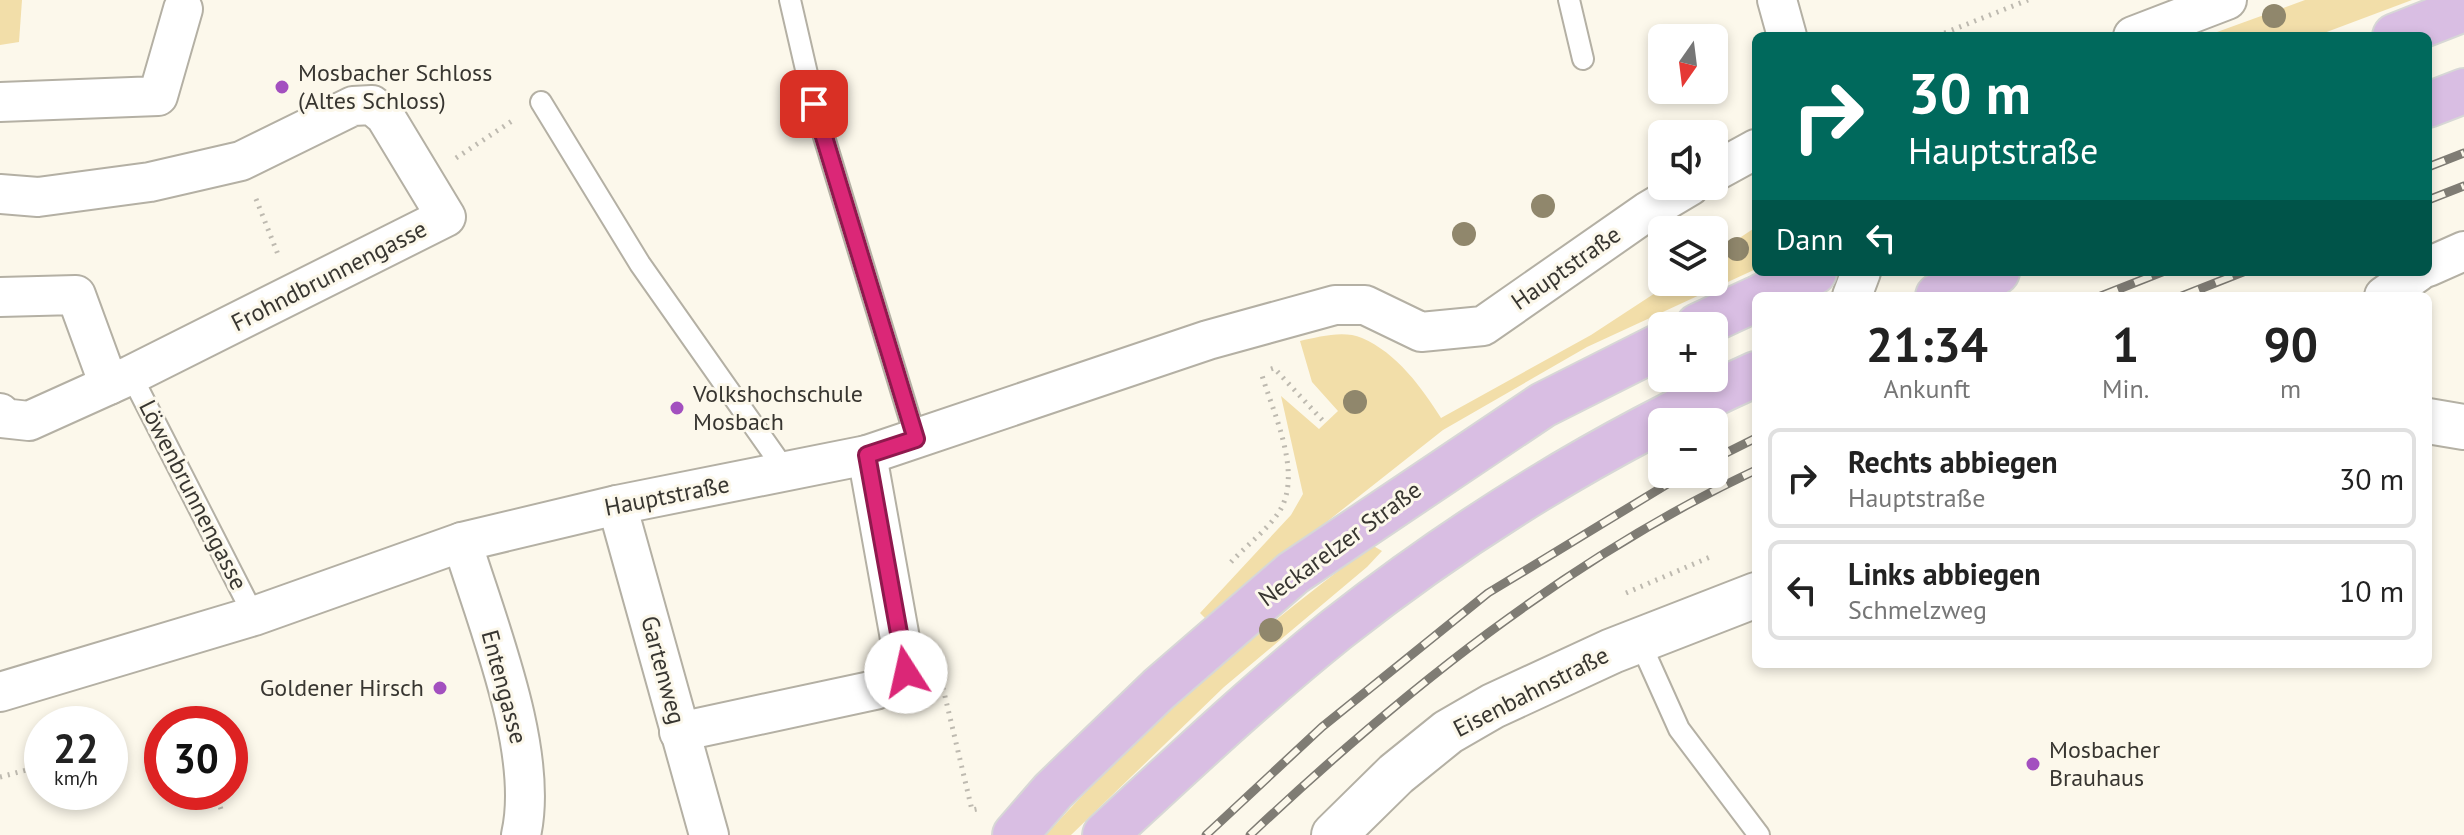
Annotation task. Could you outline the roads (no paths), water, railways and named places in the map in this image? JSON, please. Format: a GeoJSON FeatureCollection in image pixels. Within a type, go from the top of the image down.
{"type":"FeatureCollection","features":[{"type":"Feature","properties":{"kind":"main road"},"geometry":{"type":"LineString","coordinates":[[2405,32],[2464,9]]}},
{"type":"Feature","properties":{"kind":"main road"},"geometry":{"type":"LineString","coordinates":[[2432,103],[2464,91]]}},
{"type":"Feature","properties":{"kind":"main road"},"geometry":{"type":"LineString","coordinates":[[1771,292],[1805,276]]}},
{"type":"Feature","properties":{"kind":"main road"},"geometry":{"type":"LineString","coordinates":[[1948,292],[1987,276]]}},
{"type":"Feature","properties":{"kind":"main road"},"geometry":{"type":"LineString","coordinates":[[1728,312],[1752,301]]}},
{"type":"Feature","properties":{"kind":"main road","name":"Neckarelzer Straße"},"geometry":{"type":"LineString","coordinates":[[1001,821],[1053,791],[1159,689],[1293,573],[1543,405],[1648,352]]}},
{"type":"Feature","properties":{"kind":"main road"},"geometry":{"type":"LineString","coordinates":[[1105,835],[1238,712],[1338,629],[1440,554],[1555,479],[1671,412],[1752,376]]}},
{"type":"Feature","properties":{"kind":"main road"},"geometry":{"type":"LineString","coordinates":[[2432,422],[2464,427]]}},
{"type":"Feature","properties":{"kind":"main road","name":"Eisenbahnstraße"},"geometry":{"type":"LineString","coordinates":[[1334,835],[1396,774],[1448,732],[1493,706],[1639,640],[1752,597]]}},
{"type":"Feature","properties":{"kind":"street"},"geometry":{"type":"LineString","coordinates":[[1777,0],[1786,32]]}},
{"type":"Feature","properties":{"kind":"street"},"geometry":{"type":"LineString","coordinates":[[2143,32],[2227,0]]}},
{"type":"Feature","properties":{"kind":"street"},"geometry":{"type":"LineString","coordinates":[[0,102],[158,96],[183,9]]}},
{"type":"Feature","properties":{"kind":"street","name":"Frohndbrunnengasse"},"geometry":{"type":"LineString","coordinates":[[0,194],[38,197],[150,182],[241,161],[353,106],[372,105],[385,116],[446,217],[120,380],[29,421],[2,418],[0,413]]}},
{"type":"Feature","properties":{"kind":"street"},"geometry":{"type":"LineString","coordinates":[[1728,164],[1752,151]]}},
{"type":"Feature","properties":{"kind":"street","name":"Hauptstraße"},"geometry":{"type":"LineString","coordinates":[[0,692],[254,616],[462,542],[617,505],[867,455],[1208,340],[1335,305],[1365,305],[1421,332],[1483,326],[1666,200]]}},
{"type":"Feature","properties":{"kind":"street"},"geometry":{"type":"LineString","coordinates":[[2432,265],[2464,251]]}},
{"type":"Feature","properties":{"kind":"street"},"geometry":{"type":"LineString","coordinates":[[2390,292],[2412,276]]}},
{"type":"Feature","properties":{"kind":"street"},"geometry":{"type":"LineString","coordinates":[[0,297],[76,295],[120,380]]}},
{"type":"Feature","properties":{"kind":"street"},"geometry":{"type":"LineString","coordinates":[[679,732],[875,690],[906,672],[867,455]]}},
{"type":"Feature","properties":{"kind":"street","name":"Gartenweg"},"geometry":{"type":"LineString","coordinates":[[617,505],[709,835]]}},
{"type":"Feature","properties":{"kind":"street","name":"Entengasse"},"geometry":{"type":"LineString","coordinates":[[462,542],[522,752],[525,817],[521,835]]}},
{"type":"Feature","properties":{"kind":"lane"},"geometry":{"type":"LineString","coordinates":[[790,0],[814,104],[916,439]]}},
{"type":"Feature","properties":{"kind":"lane"},"geometry":{"type":"LineString","coordinates":[[1569,0],[1583,59]]}},
{"type":"Feature","properties":{"kind":"lane"},"geometry":{"type":"LineString","coordinates":[[541,102],[640,264],[787,473]]}},
{"type":"Feature","properties":{"kind":"lane","name":"Löwenbrunnengasse"},"geometry":{"type":"LineString","coordinates":[[120,380],[254,616]]}},
{"type":"Feature","properties":{"kind":"lane"},"geometry":{"type":"LineString","coordinates":[[1639,640],[1679,729],[1759,835]]}},
{"type":"Feature","properties":{"kind":"railway"},"geometry":{"type":"LineString","coordinates":[[2432,165],[2464,153]]}},
{"type":"Feature","properties":{"kind":"railway"},"geometry":{"type":"LineString","coordinates":[[2432,198],[2464,186]]}},
{"type":"Feature","properties":{"kind":"railway"},"geometry":{"type":"LineString","coordinates":[[2111,292],[2152,276]]}},
{"type":"Feature","properties":{"kind":"railway"},"geometry":{"type":"LineString","coordinates":[[2192,292],[2233,276]]}},
{"type":"Feature","properties":{"kind":"railway"},"geometry":{"type":"LineString","coordinates":[[1728,452],[1752,440]]}},
{"type":"Feature","properties":{"kind":"railway"},"geometry":{"type":"LineString","coordinates":[[1250,835],[1366,731],[1489,633],[1618,545],[1686,505],[1752,472]]}},
{"type":"Feature","properties":{"kind":"railway"},"geometry":{"type":"LineString","coordinates":[[1206,835],[1322,727],[1488,593],[1661,488]]}},
{"type":"Feature","properties":{"kind":"place","name":"Mosbacher Schloss (Altes Schloss)"},"geometry":{"type":"Point","coordinates":[282,87]}},
{"type":"Feature","properties":{"kind":"place","name":"Volkshochschule Mosbach"},"geometry":{"type":"Point","coordinates":[677,408]}},
{"type":"Feature","properties":{"kind":"place","name":"Goldener Hirsch"},"geometry":{"type":"Point","coordinates":[440,688]}},
{"type":"Feature","properties":{"kind":"place","name":"Mosbacher Brauhaus"},"geometry":{"type":"Point","coordinates":[2033,764]}}]}
